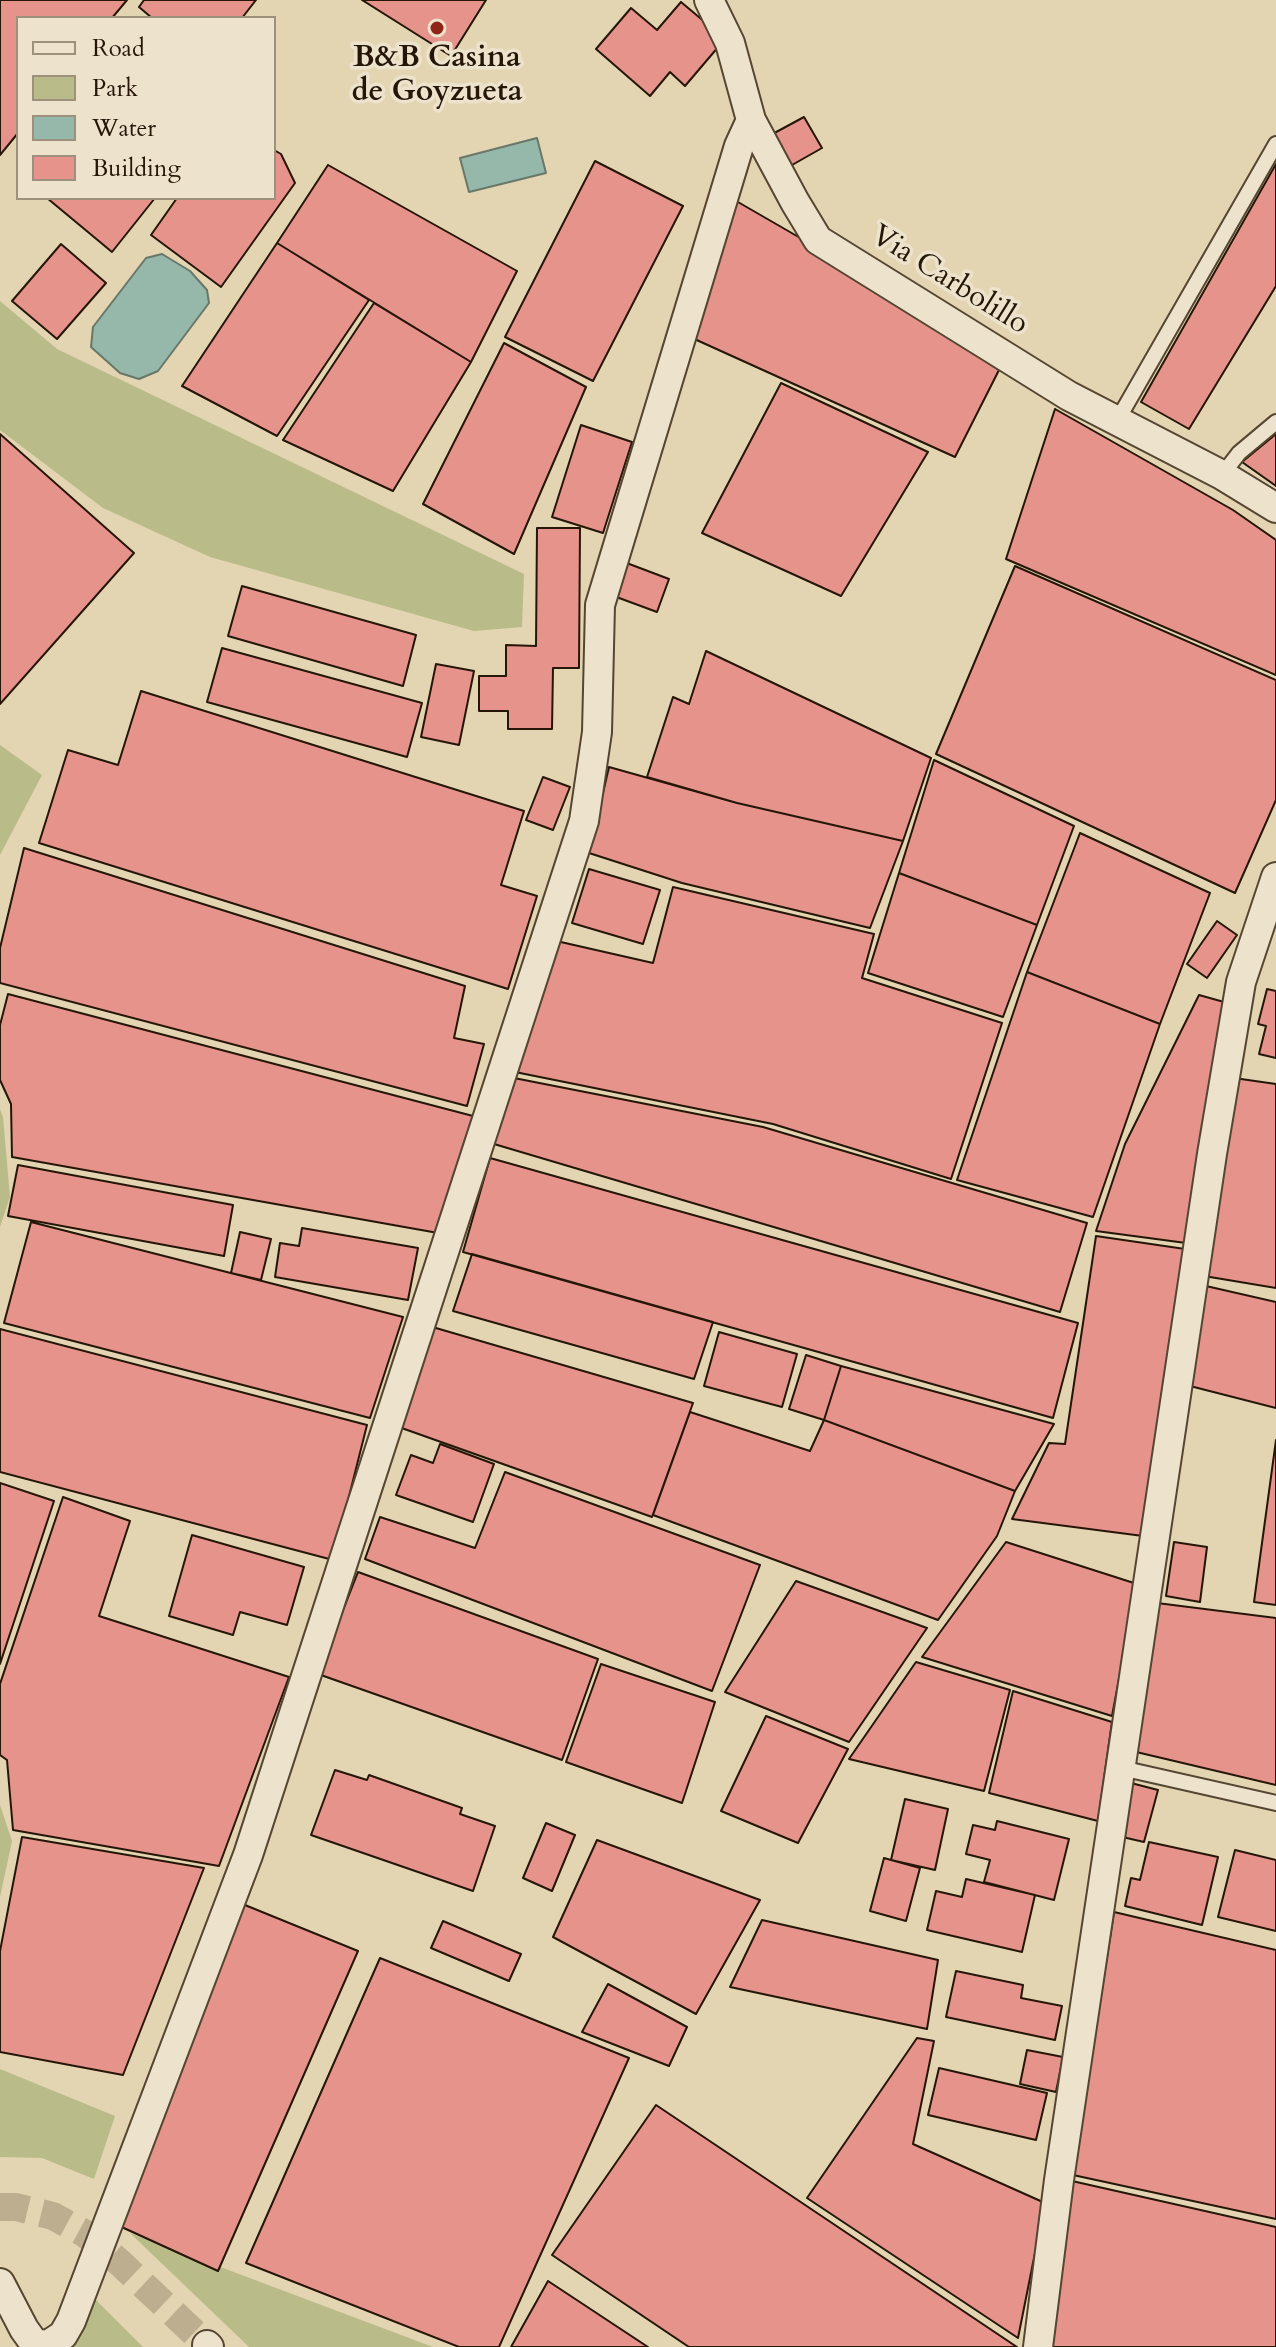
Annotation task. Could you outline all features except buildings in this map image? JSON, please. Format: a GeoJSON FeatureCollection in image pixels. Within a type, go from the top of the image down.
{"type":"FeatureCollection","features":[{"type":"Feature","properties":{"kind":"street","name":"Via Carbolillo"},"geometry":{"type":"LineString","coordinates":[[709,0],[730,43],[751,120],[818,240],[1069,396],[1222,475],[1276,508]]}},
{"type":"Feature","properties":{"kind":"street"},"geometry":{"type":"LineString","coordinates":[[0,2283],[34,2343],[48,2345],[63,2335],[71,2321],[248,1855],[584,821],[597,732],[600,605],[739,146],[751,120]]}},
{"type":"Feature","properties":{"kind":"street"},"geometry":{"type":"LineString","coordinates":[[1038,2347],[1059,2180],[1174,1401],[1241,982],[1276,877]]}},
{"type":"Feature","properties":{"kind":"lane"},"geometry":{"type":"LineString","coordinates":[[1117,421],[1276,144]]}},
{"type":"Feature","properties":{"kind":"lane"},"geometry":{"type":"LineString","coordinates":[[1222,475],[1239,453],[1276,422]]}},
{"type":"Feature","properties":{"kind":"lane"},"geometry":{"type":"LineString","coordinates":[[1121,1768],[1276,1803]]}},
{"type":"Feature","properties":{"kind":"green space"},"geometry":{"type":"Polygon","coordinates":[[[0,301],[57,349],[524,574],[522,627],[474,631],[210,557],[103,508],[0,430],[0,301]]]}},
{"type":"Feature","properties":{"kind":"green space"},"geometry":{"type":"Polygon","coordinates":[[[0,745],[42,775],[0,855],[0,745]]]}},
{"type":"Feature","properties":{"kind":"green space"},"geometry":{"type":"Polygon","coordinates":[[[0,1109],[10,1197],[0,1227],[0,1109]]]}},
{"type":"Feature","properties":{"kind":"green space"},"geometry":{"type":"Polygon","coordinates":[[[0,1805],[12,1841],[0,1897],[0,1805]]]}},
{"type":"Feature","properties":{"kind":"green space"},"geometry":{"type":"Polygon","coordinates":[[[0,2069],[115,2116],[94,2179],[42,2158],[0,2157],[0,2069]]]}},
{"type":"Feature","properties":{"kind":"green space"},"geometry":{"type":"Polygon","coordinates":[[[130,2233],[433,2347],[249,2347],[130,2233]]]}},
{"type":"Feature","properties":{"kind":"green space"},"geometry":{"type":"Polygon","coordinates":[[[95,2299],[143,2347],[67,2347],[73,2342],[95,2299]]]}},
{"type":"Feature","properties":{"kind":"water"},"geometry":{"type":"Polygon","coordinates":[[[537,138],[546,173],[469,192],[460,158],[537,138]]]}},
{"type":"Feature","properties":{"kind":"water"},"geometry":{"type":"Polygon","coordinates":[[[162,254],[190,271],[207,290],[209,303],[158,371],[139,379],[120,373],[91,347],[93,327],[146,258],[162,254]]]}},
{"type":"Feature","properties":{"kind":"tunnel"},"geometry":{"type":"LineString","coordinates":[[0,2207],[16,2207],[53,2216],[84,2233],[207,2345]]}},
{"type":"Feature","properties":{"kind":"place","name":"B&B Casina de Goyzueta"},"geometry":{"type":"Point","coordinates":[437,28]}}]}
